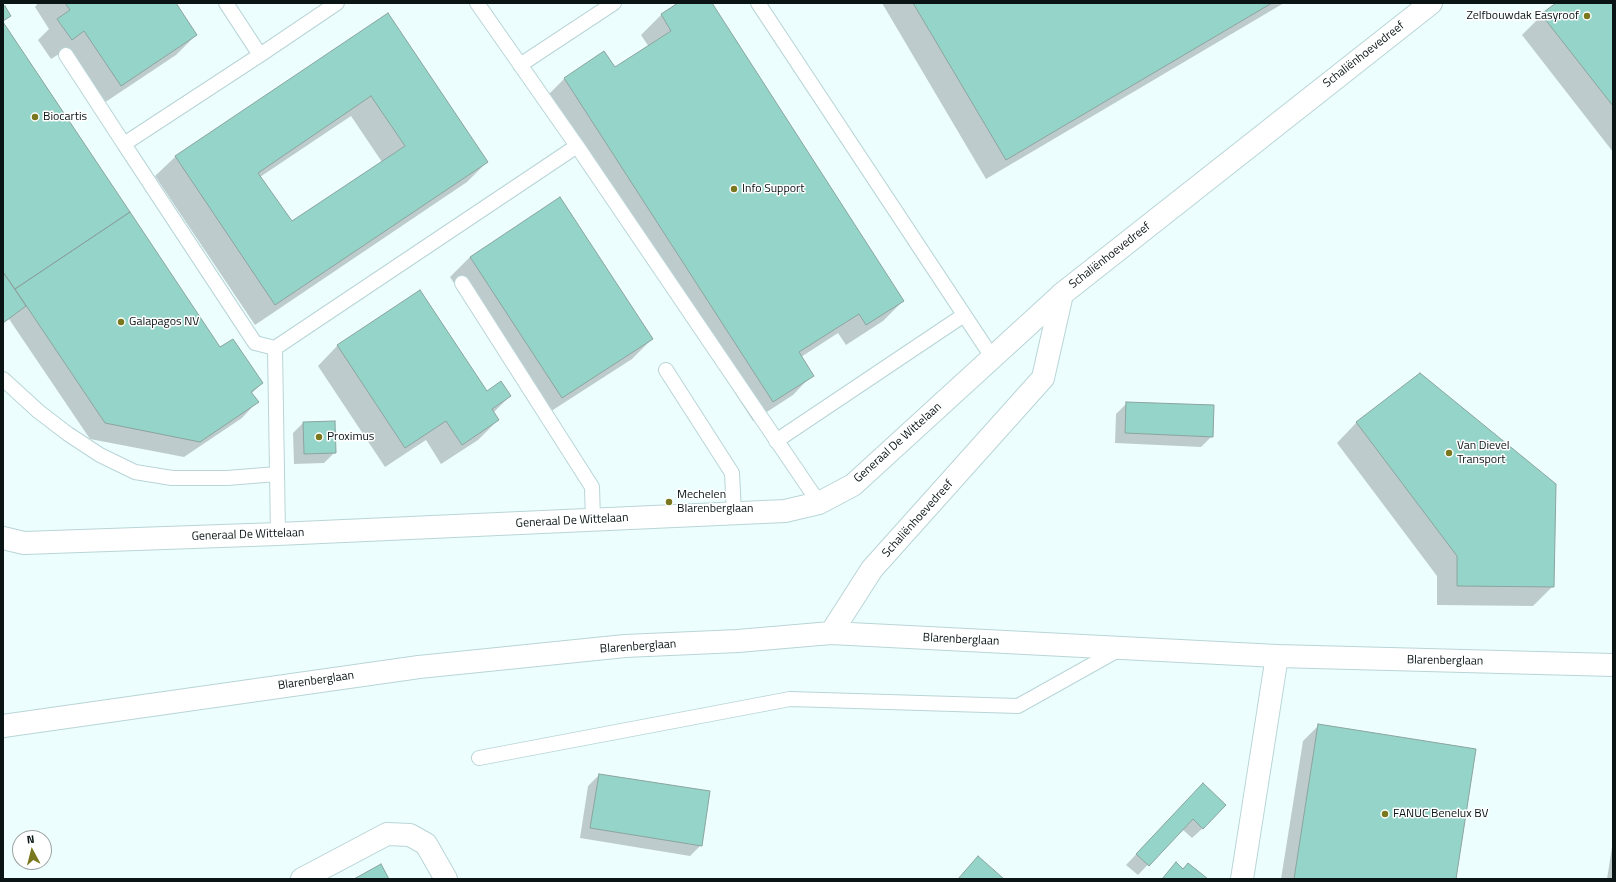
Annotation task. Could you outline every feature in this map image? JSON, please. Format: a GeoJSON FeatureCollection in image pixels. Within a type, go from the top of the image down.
{"type":"FeatureCollection","features":[{"type":"Feature","properties":{"kind":"street","name":"Schaliënhoevedreef"},"geometry":{"type":"LineString","coordinates":[[830,634],[872,569],[1043,378],[1062,294],[1431,3]]}},
{"type":"Feature","properties":{"kind":"street","name":"Generaal De Wittelaan"},"geometry":{"type":"LineString","coordinates":[[3,538],[24,543],[278,534],[785,511],[819,503],[853,485],[1062,294]]}},
{"type":"Feature","properties":{"kind":"street","name":"Blarenberglaan"},"geometry":{"type":"LineString","coordinates":[[4,726],[419,667],[625,646],[738,641],[830,634],[1277,656],[1613,665]]}},
{"type":"Feature","properties":{"kind":"street"},"geometry":{"type":"LineString","coordinates":[[1242,879],[1277,656]]}},
{"type":"Feature","properties":{"kind":"street"},"geometry":{"type":"LineString","coordinates":[[302,879],[387,834],[410,835],[426,844],[446,879]]}},
{"type":"Feature","properties":{"kind":"lane"},"geometry":{"type":"LineString","coordinates":[[226,3],[260,55]]}},
{"type":"Feature","properties":{"kind":"lane"},"geometry":{"type":"LineString","coordinates":[[124,144],[338,3]]}},
{"type":"Feature","properties":{"kind":"lane"},"geometry":{"type":"LineString","coordinates":[[477,3],[577,146],[819,503]]}},
{"type":"Feature","properties":{"kind":"lane"},"geometry":{"type":"LineString","coordinates":[[520,65],[614,3]]}},
{"type":"Feature","properties":{"kind":"lane"},"geometry":{"type":"LineString","coordinates":[[758,3],[992,357]]}},
{"type":"Feature","properties":{"kind":"lane"},"geometry":{"type":"LineString","coordinates":[[66,55],[255,343],[275,348],[577,146]]}},
{"type":"Feature","properties":{"kind":"lane"},"geometry":{"type":"LineString","coordinates":[[462,283],[592,487],[593,520]]}},
{"type":"Feature","properties":{"kind":"lane"},"geometry":{"type":"LineString","coordinates":[[776,441],[964,315]]}},
{"type":"Feature","properties":{"kind":"lane"},"geometry":{"type":"LineString","coordinates":[[275,348],[278,534]]}},
{"type":"Feature","properties":{"kind":"lane"},"geometry":{"type":"LineString","coordinates":[[666,370],[732,473],[734,513]]}},
{"type":"Feature","properties":{"kind":"lane"},"geometry":{"type":"LineString","coordinates":[[3,379],[38,412],[68,434],[100,456],[135,472],[172,478],[227,478],[277,474]]}},
{"type":"Feature","properties":{"kind":"lane"},"geometry":{"type":"LineString","coordinates":[[478,758],[790,699],[1018,706],[1122,648]]}},
{"type":"Feature","properties":{"kind":"building"},"geometry":{"type":"Polygon","coordinates":[[[65,3],[176,3],[197,35],[121,86],[84,31],[72,40],[57,19],[70,10],[65,3]]]}},
{"type":"Feature","properties":{"kind":"building","name":"Info Support"},"geometry":{"type":"Polygon","coordinates":[[[678,3],[712,3],[904,301],[866,325],[859,314],[799,352],[814,376],[773,402],[564,78],[604,51],[615,67],[671,31],[661,14],[678,3]]]}},
{"type":"Feature","properties":{"kind":"building"},"geometry":{"type":"Polygon","coordinates":[[[913,3],[1272,3],[1006,160],[913,3]]]}},
{"type":"Feature","properties":{"kind":"building"},"geometry":{"type":"Polygon","coordinates":[[[1556,3],[1613,3],[1613,106],[1541,14],[1556,3]]]}},
{"type":"Feature","properties":{"kind":"building"},"geometry":{"type":"Polygon","coordinates":[[[5,6],[11,16],[3,21],[3,7],[5,6]]]}},
{"type":"Feature","properties":{"kind":"building"},"geometry":{"type":"Polygon","coordinates":[[[388,13],[488,162],[275,305],[175,156],[388,13]],[[371,96],[258,173],[292,221],[405,146],[371,96]]]}},
{"type":"Feature","properties":{"kind":"building","name":"Biocartis"},"geometry":{"type":"Polygon","coordinates":[[[3,22],[130,212],[15,289],[3,272],[3,22]]]}},
{"type":"Feature","properties":{"kind":"building"},"geometry":{"type":"Polygon","coordinates":[[[560,197],[653,339],[562,398],[470,257],[560,197]]]}},
{"type":"Feature","properties":{"kind":"building","name":"Galapagos NV"},"geometry":{"type":"Polygon","coordinates":[[[130,212],[220,347],[233,339],[263,383],[251,392],[259,402],[200,442],[105,423],[15,289],[130,212]]]}},
{"type":"Feature","properties":{"kind":"building"},"geometry":{"type":"Polygon","coordinates":[[[3,272],[26,306],[3,323],[3,272]]]}},
{"type":"Feature","properties":{"kind":"building"},"geometry":{"type":"Polygon","coordinates":[[[420,290],[487,391],[501,381],[511,396],[492,409],[499,420],[462,445],[446,421],[405,448],[337,345],[420,290]]]}},
{"type":"Feature","properties":{"kind":"building","name":"Van Dievel Transport"},"geometry":{"type":"Polygon","coordinates":[[[1420,373],[1556,484],[1554,587],[1457,586],[1457,556],[1356,422],[1420,373]]]}},
{"type":"Feature","properties":{"kind":"building"},"geometry":{"type":"Polygon","coordinates":[[[1126,402],[1214,405],[1213,437],[1125,433],[1126,402]]]}},
{"type":"Feature","properties":{"kind":"building","name":"Proximus"},"geometry":{"type":"Polygon","coordinates":[[[335,421],[336,453],[304,454],[303,422],[335,421]]]}},
{"type":"Feature","properties":{"kind":"building","name":"FANUC Benelux BV"},"geometry":{"type":"Polygon","coordinates":[[[1318,724],[1476,749],[1456,879],[1294,879],[1318,724]]]}},
{"type":"Feature","properties":{"kind":"building"},"geometry":{"type":"Polygon","coordinates":[[[599,774],[710,791],[702,846],[590,828],[599,774]]]}},
{"type":"Feature","properties":{"kind":"building"},"geometry":{"type":"Polygon","coordinates":[[[1203,783],[1226,805],[1203,829],[1193,819],[1149,866],[1136,854],[1203,783]]]}},
{"type":"Feature","properties":{"kind":"building"},"geometry":{"type":"Polygon","coordinates":[[[978,856],[1004,879],[958,879],[978,856]]]}},
{"type":"Feature","properties":{"kind":"building"},"geometry":{"type":"Polygon","coordinates":[[[1176,862],[1183,869],[1188,863],[1208,879],[1162,879],[1176,862]]]}},
{"type":"Feature","properties":{"kind":"building"},"geometry":{"type":"Polygon","coordinates":[[[381,864],[389,879],[354,879],[381,864]]]}},
{"type":"Feature","properties":{"kind":"place","name":"Zelfbouwdak Easyroof"},"geometry":{"type":"Point","coordinates":[1587,16]}},
{"type":"Feature","properties":{"kind":"place","name":"Biocartis"},"geometry":{"type":"Point","coordinates":[35,117]}},
{"type":"Feature","properties":{"kind":"place","name":"Info Support"},"geometry":{"type":"Point","coordinates":[734,189]}},
{"type":"Feature","properties":{"kind":"place","name":"Galapagos NV"},"geometry":{"type":"Point","coordinates":[121,322]}},
{"type":"Feature","properties":{"kind":"place","name":"Proximus"},"geometry":{"type":"Point","coordinates":[319,437]}},
{"type":"Feature","properties":{"kind":"place","name":"Van Dievel Transport"},"geometry":{"type":"Point","coordinates":[1449,453]}},
{"type":"Feature","properties":{"kind":"place","name":"Mechelen Blarenberglaan"},"geometry":{"type":"Point","coordinates":[669,502]}},
{"type":"Feature","properties":{"kind":"place","name":"FANUC Benelux BV"},"geometry":{"type":"Point","coordinates":[1385,814]}}]}
